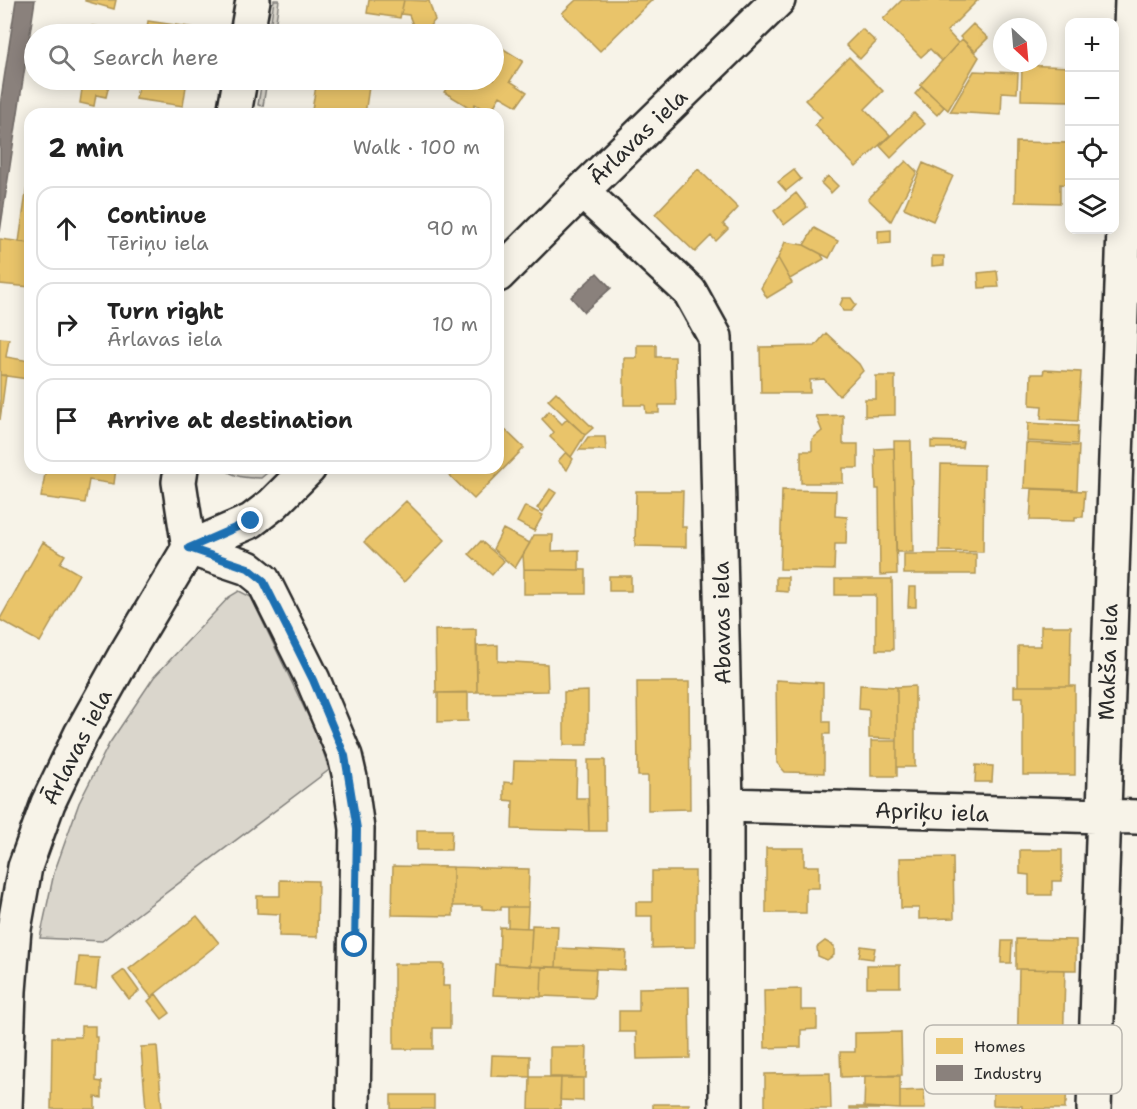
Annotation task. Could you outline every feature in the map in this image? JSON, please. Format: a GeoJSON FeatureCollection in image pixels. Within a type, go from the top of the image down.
{"type":"FeatureCollection","features":[{"type":"Feature","properties":{"kind":"street"},"geometry":{"type":"LineString","coordinates":[[249,24],[253,0]]}},
{"type":"Feature","properties":{"kind":"street","name":"Ārlavas iela"},"geometry":{"type":"LineString","coordinates":[[504,269],[778,0]]}},
{"type":"Feature","properties":{"kind":"street","name":"Makša iela"},"geometry":{"type":"LineString","coordinates":[[1096,1025],[1102,817],[1131,263],[1132,0]]}},
{"type":"Feature","properties":{"kind":"street"},"geometry":{"type":"LineString","coordinates":[[235,108],[238,90]]}},
{"type":"Feature","properties":{"kind":"street","name":"Abavas iela"},"geometry":{"type":"LineString","coordinates":[[582,191],[690,292],[715,337],[726,806],[726,1109]]}},
{"type":"Feature","properties":{"kind":"street"},"geometry":{"type":"LineString","coordinates":[[180,474],[178,482],[189,548]]}},
{"type":"Feature","properties":{"kind":"street"},"geometry":{"type":"LineString","coordinates":[[189,548],[251,521],[273,504],[303,474]]}},
{"type":"Feature","properties":{"kind":"street"},"geometry":{"type":"LineString","coordinates":[[189,548],[248,568],[263,580],[313,680],[345,756],[357,829],[353,1109]]}},
{"type":"Feature","properties":{"kind":"street","name":"Ārlavas iela"},"geometry":{"type":"LineString","coordinates":[[5,1109],[9,991],[14,929],[25,867],[48,802],[81,734],[189,548]]}},
{"type":"Feature","properties":{"kind":"street","name":"Apriķu iela"},"geometry":{"type":"LineString","coordinates":[[726,806],[1137,817]]}},
{"type":"Feature","properties":{"kind":"street","name":"Makša iela"},"geometry":{"type":"LineString","coordinates":[[1094,1094],[1094,1109]]}},
{"type":"Feature","properties":{"kind":"shaded area"},"geometry":{"type":"Polygon","coordinates":[[[274,0],[279,0],[275,24],[270,24],[274,0]]]}},
{"type":"Feature","properties":{"kind":"shaded area"},"geometry":{"type":"Polygon","coordinates":[[[260,90],[265,90],[263,106],[258,105],[260,90]]]}},
{"type":"Feature","properties":{"kind":"shaded area"},"geometry":{"type":"Polygon","coordinates":[[[233,474],[266,474],[261,478],[233,474]]]}},
{"type":"Feature","properties":{"kind":"shaded area"},"geometry":{"type":"Polygon","coordinates":[[[239,591],[251,597],[320,741],[329,770],[102,941],[40,938],[54,873],[79,803],[109,744],[154,677],[229,597],[239,591]]]}},
{"type":"Feature","properties":{"kind":"building: Homes"},"geometry":{"type":"Polygon","coordinates":[[[85,0],[116,0],[114,9],[85,0]]]}},
{"type":"Feature","properties":{"kind":"building: Homes"},"geometry":{"type":"Polygon","coordinates":[[[369,0],[404,0],[400,18],[367,13],[369,0]]]}},
{"type":"Feature","properties":{"kind":"building: Homes"},"geometry":{"type":"Polygon","coordinates":[[[404,0],[429,1],[435,20],[431,24],[412,24],[409,15],[401,14],[404,0]]]}},
{"type":"Feature","properties":{"kind":"building: Homes"},"geometry":{"type":"Polygon","coordinates":[[[576,0],[652,0],[600,51],[562,13],[576,0]]]}},
{"type":"Feature","properties":{"kind":"building: Homes"},"geometry":{"type":"Polygon","coordinates":[[[902,0],[978,0],[947,31],[958,43],[942,61],[930,49],[921,57],[883,19],[902,0]]]}},
{"type":"Feature","properties":{"kind":"building: Homes"},"geometry":{"type":"Polygon","coordinates":[[[148,21],[168,24],[148,24],[148,21]]]}},
{"type":"Feature","properties":{"kind":"building: Homes"},"geometry":{"type":"Polygon","coordinates":[[[973,24],[988,38],[975,51],[960,37],[973,24]]]}},
{"type":"Feature","properties":{"kind":"building: Homes"},"geometry":{"type":"Polygon","coordinates":[[[862,29],[876,42],[860,59],[846,45],[862,29]]]}},
{"type":"Feature","properties":{"kind":"building: Homes"},"geometry":{"type":"Polygon","coordinates":[[[962,39],[979,57],[948,110],[920,85],[962,39]]]}},
{"type":"Feature","properties":{"kind":"building: Homes"},"geometry":{"type":"Polygon","coordinates":[[[504,49],[523,61],[510,81],[527,92],[517,106],[500,96],[493,108],[482,108],[475,104],[470,108],[444,92],[445,90],[504,90],[504,49]]]}},
{"type":"Feature","properties":{"kind":"building: Homes"},"geometry":{"type":"Polygon","coordinates":[[[849,57],[883,91],[865,109],[890,135],[856,167],[815,125],[822,117],[805,100],[849,57]]]}},
{"type":"Feature","properties":{"kind":"building: Homes"},"geometry":{"type":"Polygon","coordinates":[[[1047,66],[1065,67],[1065,101],[1021,100],[1022,72],[1047,72],[1047,66]]]}},
{"type":"Feature","properties":{"kind":"building: Homes"},"geometry":{"type":"Polygon","coordinates":[[[974,71],[1018,73],[1017,93],[1002,92],[1001,115],[950,112],[974,71]]]}},
{"type":"Feature","properties":{"kind":"building: Homes"},"geometry":{"type":"Polygon","coordinates":[[[922,86],[944,107],[937,115],[915,94],[922,86]]]}},
{"type":"Feature","properties":{"kind":"building: Homes"},"geometry":{"type":"Polygon","coordinates":[[[82,90],[108,90],[106,97],[96,95],[94,106],[80,103],[82,90]]]}},
{"type":"Feature","properties":{"kind":"building: Homes"},"geometry":{"type":"Polygon","coordinates":[[[137,90],[185,90],[183,106],[136,99],[137,90]]]}},
{"type":"Feature","properties":{"kind":"building: Homes"},"geometry":{"type":"Polygon","coordinates":[[[315,90],[369,90],[366,108],[312,108],[315,90]]]}},
{"type":"Feature","properties":{"kind":"building: Homes"},"geometry":{"type":"Polygon","coordinates":[[[914,113],[925,124],[891,158],[880,146],[914,113]]]}},
{"type":"Feature","properties":{"kind":"building: Homes"},"geometry":{"type":"Polygon","coordinates":[[[1016,142],[1065,143],[1065,184],[1060,184],[1060,203],[1015,202],[1016,142]]]}},
{"type":"Feature","properties":{"kind":"building: Homes"},"geometry":{"type":"Polygon","coordinates":[[[906,161],[917,172],[891,221],[868,199],[906,161]]]}},
{"type":"Feature","properties":{"kind":"building: Homes"},"geometry":{"type":"Polygon","coordinates":[[[923,163],[953,176],[933,221],[904,208],[923,163]]]}},
{"type":"Feature","properties":{"kind":"building: Homes"},"geometry":{"type":"Polygon","coordinates":[[[698,169],[738,208],[723,224],[728,229],[716,241],[711,236],[695,252],[655,214],[698,169]]]}},
{"type":"Feature","properties":{"kind":"building: Homes"},"geometry":{"type":"Polygon","coordinates":[[[794,170],[801,179],[786,191],[778,182],[794,170]]]}},
{"type":"Feature","properties":{"kind":"building: Homes"},"geometry":{"type":"Polygon","coordinates":[[[828,176],[838,186],[831,193],[821,183],[828,176]]]}},
{"type":"Feature","properties":{"kind":"building: Homes"},"geometry":{"type":"Polygon","coordinates":[[[796,193],[807,207],[784,225],[774,211],[796,193]]]}},
{"type":"Feature","properties":{"kind":"building: Homes"},"geometry":{"type":"Polygon","coordinates":[[[24,207],[24,242],[19,242],[24,207]]]}},
{"type":"Feature","properties":{"kind":"building: Homes"},"geometry":{"type":"Polygon","coordinates":[[[814,228],[838,241],[829,258],[804,245],[814,228]]]}},
{"type":"Feature","properties":{"kind":"building: Homes"},"geometry":{"type":"Polygon","coordinates":[[[891,230],[891,243],[878,244],[878,231],[891,230]]]}},
{"type":"Feature","properties":{"kind":"building: Homes"},"geometry":{"type":"Polygon","coordinates":[[[0,239],[24,242],[24,286],[0,284],[0,239]]]}},
{"type":"Feature","properties":{"kind":"building: Homes"},"geometry":{"type":"Polygon","coordinates":[[[785,242],[804,245],[821,254],[824,259],[790,279],[778,258],[785,242]]]}},
{"type":"Feature","properties":{"kind":"building: Homes"},"geometry":{"type":"Polygon","coordinates":[[[932,256],[944,256],[944,265],[932,266],[932,256]]]}},
{"type":"Feature","properties":{"kind":"building: Homes"},"geometry":{"type":"Polygon","coordinates":[[[778,258],[792,283],[767,298],[761,288],[778,258]]]}},
{"type":"Feature","properties":{"kind":"building: Homes"},"geometry":{"type":"Polygon","coordinates":[[[997,271],[999,287],[979,288],[978,273],[997,271]]]}},
{"type":"Feature","properties":{"kind":"building: Homes"},"geometry":{"type":"Polygon","coordinates":[[[843,298],[851,298],[856,305],[851,311],[843,311],[840,305],[843,298]]]}},
{"type":"Feature","properties":{"kind":"building: Homes"},"geometry":{"type":"Polygon","coordinates":[[[826,333],[859,364],[863,371],[839,396],[824,379],[810,380],[810,393],[761,393],[760,347],[815,346],[826,333]]]}},
{"type":"Feature","properties":{"kind":"building: Homes"},"geometry":{"type":"Polygon","coordinates":[[[0,338],[9,339],[6,357],[24,360],[24,379],[0,375],[0,338]]]}},
{"type":"Feature","properties":{"kind":"building: Homes"},"geometry":{"type":"Polygon","coordinates":[[[637,345],[656,345],[656,357],[675,357],[676,405],[659,405],[659,413],[646,413],[645,405],[624,405],[624,358],[637,358],[637,345]]]}},
{"type":"Feature","properties":{"kind":"building: Homes"},"geometry":{"type":"Polygon","coordinates":[[[1044,370],[1081,372],[1078,421],[1041,419],[1042,406],[1030,405],[1031,374],[1043,374],[1044,370]]]}},
{"type":"Feature","properties":{"kind":"building: Homes"},"geometry":{"type":"Polygon","coordinates":[[[0,375],[6,375],[0,420],[0,375]]]}},
{"type":"Feature","properties":{"kind":"building: Homes"},"geometry":{"type":"Polygon","coordinates":[[[876,376],[895,376],[895,415],[865,416],[865,399],[876,399],[876,376]]]}},
{"type":"Feature","properties":{"kind":"building: Homes"},"geometry":{"type":"Polygon","coordinates":[[[556,392],[593,428],[585,435],[548,400],[556,392]]]}},
{"type":"Feature","properties":{"kind":"building: Homes"},"geometry":{"type":"Polygon","coordinates":[[[549,411],[562,424],[567,419],[585,435],[571,457],[550,437],[554,432],[542,419],[549,411]]]}},
{"type":"Feature","properties":{"kind":"building: Homes"},"geometry":{"type":"Polygon","coordinates":[[[843,415],[843,444],[858,444],[858,468],[843,468],[843,483],[801,483],[801,451],[812,451],[812,439],[822,431],[816,416],[843,415]]]}},
{"type":"Feature","properties":{"kind":"building: Homes"},"geometry":{"type":"Polygon","coordinates":[[[1028,423],[1078,426],[1077,444],[1027,441],[1028,423]]]}},
{"type":"Feature","properties":{"kind":"building: Homes"},"geometry":{"type":"Polygon","coordinates":[[[504,429],[524,448],[504,468],[504,429]]]}},
{"type":"Feature","properties":{"kind":"building: Homes"},"geometry":{"type":"Polygon","coordinates":[[[588,437],[605,437],[606,450],[579,450],[588,437]]]}},
{"type":"Feature","properties":{"kind":"building: Homes"},"geometry":{"type":"Polygon","coordinates":[[[894,441],[911,441],[913,552],[896,552],[894,441]]]}},
{"type":"Feature","properties":{"kind":"building: Homes"},"geometry":{"type":"Polygon","coordinates":[[[931,441],[963,442],[962,448],[931,448],[931,441]]]}},
{"type":"Feature","properties":{"kind":"building: Homes"},"geometry":{"type":"Polygon","coordinates":[[[1026,443],[1079,446],[1077,490],[1024,488],[1026,443]]]}},
{"type":"Feature","properties":{"kind":"building: Homes"},"geometry":{"type":"Polygon","coordinates":[[[894,448],[897,574],[880,575],[879,489],[876,489],[875,449],[894,448]]]}},
{"type":"Feature","properties":{"kind":"building: Homes"},"geometry":{"type":"Polygon","coordinates":[[[566,452],[573,459],[567,470],[558,461],[566,452]]]}},
{"type":"Feature","properties":{"kind":"building: Homes"},"geometry":{"type":"Polygon","coordinates":[[[941,464],[984,465],[983,552],[939,551],[941,464]]]}},
{"type":"Feature","properties":{"kind":"building: Homes"},"geometry":{"type":"Polygon","coordinates":[[[45,474],[115,474],[114,484],[89,480],[85,503],[41,497],[45,474]]]}},
{"type":"Feature","properties":{"kind":"building: Homes"},"geometry":{"type":"Polygon","coordinates":[[[448,474],[499,474],[474,499],[448,474]]]}},
{"type":"Feature","properties":{"kind":"building: Homes"},"geometry":{"type":"Polygon","coordinates":[[[550,489],[556,493],[543,512],[537,508],[550,489]]]}},
{"type":"Feature","properties":{"kind":"building: Homes"},"geometry":{"type":"Polygon","coordinates":[[[1032,489],[1085,491],[1083,517],[1075,517],[1075,521],[1030,520],[1032,489]]]}},
{"type":"Feature","properties":{"kind":"building: Homes"},"geometry":{"type":"Polygon","coordinates":[[[782,490],[836,491],[835,516],[847,517],[846,544],[835,544],[834,570],[780,569],[782,490]]]}},
{"type":"Feature","properties":{"kind":"building: Homes"},"geometry":{"type":"Polygon","coordinates":[[[636,491],[683,491],[682,527],[686,527],[686,547],[635,546],[636,491]]]}},
{"type":"Feature","properties":{"kind":"building: Homes"},"geometry":{"type":"Polygon","coordinates":[[[406,501],[445,540],[404,582],[364,542],[406,501]]]}},
{"type":"Feature","properties":{"kind":"building: Homes"},"geometry":{"type":"Polygon","coordinates":[[[525,506],[543,515],[534,531],[517,522],[525,506]]]}},
{"type":"Feature","properties":{"kind":"building: Homes"},"geometry":{"type":"Polygon","coordinates":[[[503,529],[530,543],[515,568],[493,549],[503,529]]]}},
{"type":"Feature","properties":{"kind":"building: Homes"},"geometry":{"type":"Polygon","coordinates":[[[534,535],[553,535],[552,551],[579,550],[579,570],[524,569],[523,555],[534,535]]]}},
{"type":"Feature","properties":{"kind":"building: Homes"},"geometry":{"type":"Polygon","coordinates":[[[481,541],[504,561],[492,575],[469,554],[481,541]]]}},
{"type":"Feature","properties":{"kind":"building: Homes"},"geometry":{"type":"Polygon","coordinates":[[[43,542],[65,555],[60,563],[79,574],[40,642],[0,619],[43,542]]]}},
{"type":"Feature","properties":{"kind":"building: Homes"},"geometry":{"type":"Polygon","coordinates":[[[904,554],[976,554],[976,574],[904,574],[904,554]]]}},
{"type":"Feature","properties":{"kind":"building: Homes"},"geometry":{"type":"Polygon","coordinates":[[[524,569],[586,570],[586,594],[524,594],[524,569]]]}},
{"type":"Feature","properties":{"kind":"building: Homes"},"geometry":{"type":"Polygon","coordinates":[[[609,576],[631,576],[631,591],[609,591],[609,576]]]}},
{"type":"Feature","properties":{"kind":"building: Homes"},"geometry":{"type":"Polygon","coordinates":[[[776,577],[788,577],[788,592],[776,591],[776,577]]]}},
{"type":"Feature","properties":{"kind":"building: Homes"},"geometry":{"type":"Polygon","coordinates":[[[835,579],[892,579],[893,650],[876,650],[876,595],[835,595],[835,579]]]}},
{"type":"Feature","properties":{"kind":"building: Homes"},"geometry":{"type":"Polygon","coordinates":[[[909,587],[916,587],[916,607],[908,607],[909,587]]]}},
{"type":"Feature","properties":{"kind":"building: Homes"},"geometry":{"type":"Polygon","coordinates":[[[1041,626],[1071,626],[1070,686],[1018,686],[1018,646],[1041,646],[1041,626]]]}},
{"type":"Feature","properties":{"kind":"building: Homes"},"geometry":{"type":"Polygon","coordinates":[[[476,629],[477,692],[436,693],[435,630],[476,629]]]}},
{"type":"Feature","properties":{"kind":"building: Homes"},"geometry":{"type":"Polygon","coordinates":[[[498,645],[498,661],[547,664],[548,691],[477,692],[477,646],[498,645]]]}},
{"type":"Feature","properties":{"kind":"building: Homes"},"geometry":{"type":"Polygon","coordinates":[[[776,680],[823,683],[823,722],[830,722],[830,734],[824,734],[824,773],[785,772],[777,763],[776,680]]]}},
{"type":"Feature","properties":{"kind":"building: Homes"},"geometry":{"type":"Polygon","coordinates":[[[637,682],[689,682],[690,809],[648,810],[648,776],[638,776],[637,682]]]}},
{"type":"Feature","properties":{"kind":"building: Homes"},"geometry":{"type":"Polygon","coordinates":[[[860,685],[897,687],[897,739],[869,738],[869,710],[859,709],[860,685]]]}},
{"type":"Feature","properties":{"kind":"building: Homes"},"geometry":{"type":"Polygon","coordinates":[[[915,686],[915,767],[897,767],[897,687],[915,686]]]}},
{"type":"Feature","properties":{"kind":"building: Homes"},"geometry":{"type":"Polygon","coordinates":[[[1014,686],[1075,686],[1075,775],[1023,775],[1023,697],[1014,697],[1014,686]]]}},
{"type":"Feature","properties":{"kind":"building: Homes"},"geometry":{"type":"Polygon","coordinates":[[[588,691],[588,745],[564,745],[564,692],[588,691]]]}},
{"type":"Feature","properties":{"kind":"building: Homes"},"geometry":{"type":"Polygon","coordinates":[[[438,693],[468,693],[468,721],[438,722],[438,693]]]}},
{"type":"Feature","properties":{"kind":"building: Homes"},"geometry":{"type":"Polygon","coordinates":[[[871,741],[897,741],[897,776],[871,776],[871,741]]]}},
{"type":"Feature","properties":{"kind":"building: Homes"},"geometry":{"type":"Polygon","coordinates":[[[588,760],[605,760],[606,831],[589,831],[588,760]]]}},
{"type":"Feature","properties":{"kind":"building: Homes"},"geometry":{"type":"Polygon","coordinates":[[[514,761],[577,762],[576,798],[588,798],[589,831],[512,829],[513,801],[504,800],[504,782],[513,783],[514,761]]]}},
{"type":"Feature","properties":{"kind":"building: Homes"},"geometry":{"type":"Polygon","coordinates":[[[976,765],[993,766],[992,782],[975,782],[976,765]]]}},
{"type":"Feature","properties":{"kind":"building: Homes"},"geometry":{"type":"Polygon","coordinates":[[[417,830],[452,830],[451,850],[417,850],[417,830]]]}},
{"type":"Feature","properties":{"kind":"building: Homes"},"geometry":{"type":"Polygon","coordinates":[[[766,848],[804,848],[804,866],[819,866],[819,888],[806,888],[806,913],[766,913],[766,848]]]}},
{"type":"Feature","properties":{"kind":"building: Homes"},"geometry":{"type":"Polygon","coordinates":[[[1020,850],[1062,850],[1062,881],[1052,881],[1052,895],[1029,895],[1029,875],[1020,874],[1020,850]]]}},
{"type":"Feature","properties":{"kind":"building: Homes"},"geometry":{"type":"Polygon","coordinates":[[[953,857],[954,918],[919,919],[919,908],[901,908],[900,858],[953,857]]]}},
{"type":"Feature","properties":{"kind":"building: Homes"},"geometry":{"type":"Polygon","coordinates":[[[393,866],[453,867],[453,916],[392,915],[393,866]]]}},
{"type":"Feature","properties":{"kind":"building: Homes"},"geometry":{"type":"Polygon","coordinates":[[[453,867],[529,869],[528,907],[501,907],[501,910],[482,909],[482,906],[453,906],[453,867]]]}},
{"type":"Feature","properties":{"kind":"building: Homes"},"geometry":{"type":"Polygon","coordinates":[[[652,871],[695,871],[695,947],[652,948],[652,916],[636,916],[636,902],[652,902],[652,871]]]}},
{"type":"Feature","properties":{"kind":"building: Homes"},"geometry":{"type":"Polygon","coordinates":[[[280,880],[318,881],[317,937],[279,936],[280,914],[257,913],[257,896],[280,896],[280,880]]]}},
{"type":"Feature","properties":{"kind":"building: Homes"},"geometry":{"type":"Polygon","coordinates":[[[508,907],[528,907],[527,928],[508,927],[508,907]]]}},
{"type":"Feature","properties":{"kind":"building: Homes"},"geometry":{"type":"Polygon","coordinates":[[[197,916],[219,943],[151,997],[129,969],[197,916]]]}},
{"type":"Feature","properties":{"kind":"building: Homes"},"geometry":{"type":"Polygon","coordinates":[[[532,925],[558,926],[556,967],[530,966],[532,925]]]}},
{"type":"Feature","properties":{"kind":"building: Homes"},"geometry":{"type":"Polygon","coordinates":[[[500,927],[532,928],[530,966],[499,964],[500,927]]]}},
{"type":"Feature","properties":{"kind":"building: Homes"},"geometry":{"type":"Polygon","coordinates":[[[1016,939],[1076,940],[1076,970],[1016,969],[1016,939]]]}},
{"type":"Feature","properties":{"kind":"building: Homes"},"geometry":{"type":"Polygon","coordinates":[[[825,941],[834,946],[834,955],[827,960],[818,956],[817,947],[825,941]]]}},
{"type":"Feature","properties":{"kind":"building: Homes"},"geometry":{"type":"Polygon","coordinates":[[[1002,941],[1012,941],[1011,963],[1001,963],[1002,941]]]}},
{"type":"Feature","properties":{"kind":"building: Homes"},"geometry":{"type":"Polygon","coordinates":[[[861,946],[875,948],[873,959],[859,957],[861,946]]]}},
{"type":"Feature","properties":{"kind":"building: Homes"},"geometry":{"type":"Polygon","coordinates":[[[557,948],[626,951],[625,970],[556,967],[557,948]]]}},
{"type":"Feature","properties":{"kind":"building: Homes"},"geometry":{"type":"Polygon","coordinates":[[[79,957],[99,958],[96,989],[76,987],[79,957]]]}},
{"type":"Feature","properties":{"kind":"building: Homes"},"geometry":{"type":"Polygon","coordinates":[[[394,964],[444,964],[443,986],[450,986],[450,1028],[433,1028],[433,1049],[394,1049],[394,964]]]}},
{"type":"Feature","properties":{"kind":"building: Homes"},"geometry":{"type":"Polygon","coordinates":[[[495,964],[542,967],[541,997],[493,995],[495,964]]]}},
{"type":"Feature","properties":{"kind":"building: Homes"},"geometry":{"type":"Polygon","coordinates":[[[867,965],[900,965],[900,987],[867,987],[867,965]]]}},
{"type":"Feature","properties":{"kind":"building: Homes"},"geometry":{"type":"Polygon","coordinates":[[[542,967],[596,969],[594,998],[541,996],[542,967]]]}},
{"type":"Feature","properties":{"kind":"building: Homes"},"geometry":{"type":"Polygon","coordinates":[[[1019,969],[1065,970],[1064,1025],[1018,1025],[1019,969]]]}},
{"type":"Feature","properties":{"kind":"building: Homes"},"geometry":{"type":"Polygon","coordinates":[[[124,970],[139,991],[129,999],[113,978],[124,970]]]}},
{"type":"Feature","properties":{"kind":"building: Homes"},"geometry":{"type":"Polygon","coordinates":[[[689,987],[690,1058],[637,1059],[636,1032],[619,1032],[619,1011],[639,1011],[639,988],[689,987]]]}},
{"type":"Feature","properties":{"kind":"building: Homes"},"geometry":{"type":"Polygon","coordinates":[[[801,989],[801,1010],[817,1010],[817,1029],[801,1030],[801,1047],[765,1048],[764,990],[801,989]]]}},
{"type":"Feature","properties":{"kind":"building: Homes"},"geometry":{"type":"Polygon","coordinates":[[[156,994],[170,1013],[162,1019],[148,1001],[156,994]]]}},
{"type":"Feature","properties":{"kind":"building: Homes"},"geometry":{"type":"Polygon","coordinates":[[[81,1026],[95,1026],[96,1081],[102,1082],[102,1098],[95,1097],[95,1109],[51,1109],[52,1037],[81,1037],[81,1026]]]}},
{"type":"Feature","properties":{"kind":"building: Homes"},"geometry":{"type":"Polygon","coordinates":[[[901,1032],[902,1075],[841,1077],[840,1052],[855,1052],[855,1033],[901,1032]]]}},
{"type":"Feature","properties":{"kind":"building: Homes"},"geometry":{"type":"Polygon","coordinates":[[[157,1046],[162,1109],[146,1109],[141,1047],[157,1046]]]}},
{"type":"Feature","properties":{"kind":"building: Homes"},"geometry":{"type":"Polygon","coordinates":[[[550,1047],[587,1047],[586,1078],[550,1078],[550,1047]]]}},
{"type":"Feature","properties":{"kind":"building: Homes"},"geometry":{"type":"Polygon","coordinates":[[[492,1055],[530,1056],[530,1077],[491,1076],[492,1055]]]}},
{"type":"Feature","properties":{"kind":"building: Homes"},"geometry":{"type":"Polygon","coordinates":[[[830,1073],[831,1109],[765,1109],[765,1074],[830,1073]]]}},
{"type":"Feature","properties":{"kind":"building: Homes"},"geometry":{"type":"Polygon","coordinates":[[[865,1076],[900,1076],[900,1109],[864,1107],[865,1076]]]}},
{"type":"Feature","properties":{"kind":"building: Homes"},"geometry":{"type":"Polygon","coordinates":[[[530,1077],[561,1077],[560,1109],[529,1109],[530,1077]]]}},
{"type":"Feature","properties":{"kind":"building: Homes"},"geometry":{"type":"Polygon","coordinates":[[[561,1077],[583,1078],[583,1101],[560,1100],[561,1077]]]}},
{"type":"Feature","properties":{"kind":"building: Homes"},"geometry":{"type":"Polygon","coordinates":[[[924,1090],[925,1109],[900,1109],[900,1091],[924,1090]]]}},
{"type":"Feature","properties":{"kind":"building: Homes"},"geometry":{"type":"Polygon","coordinates":[[[993,1094],[1066,1094],[1065,1109],[1022,1109],[1022,1106],[993,1105],[993,1094]]]}},
{"type":"Feature","properties":{"kind":"building: Homes"},"geometry":{"type":"Polygon","coordinates":[[[391,1095],[434,1095],[434,1109],[391,1109],[391,1095]]]}},
{"type":"Feature","properties":{"kind":"building: Homes"},"geometry":{"type":"Polygon","coordinates":[[[653,1104],[689,1104],[689,1109],[653,1109],[653,1104]]]}},
{"type":"Feature","properties":{"kind":"building: Homes"},"geometry":{"type":"Polygon","coordinates":[[[850,1107],[864,1107],[879,1109],[850,1109],[850,1107]]]}},
{"type":"Feature","properties":{"kind":"building: Industry"},"geometry":{"type":"Polygon","coordinates":[[[16,0],[35,0],[31,24],[24,24],[24,73],[0,232],[0,105],[16,0]]]}},
{"type":"Feature","properties":{"kind":"building: Industry"},"geometry":{"type":"Polygon","coordinates":[[[597,273],[611,288],[584,312],[571,297],[597,273]]]}},
{"type":"Feature","properties":{"kind":"route"},"geometry":{"type":"LineString","coordinates":[[251,521],[189,548],[248,568],[263,580],[313,680],[345,756],[357,829],[355,945]]}}]}
